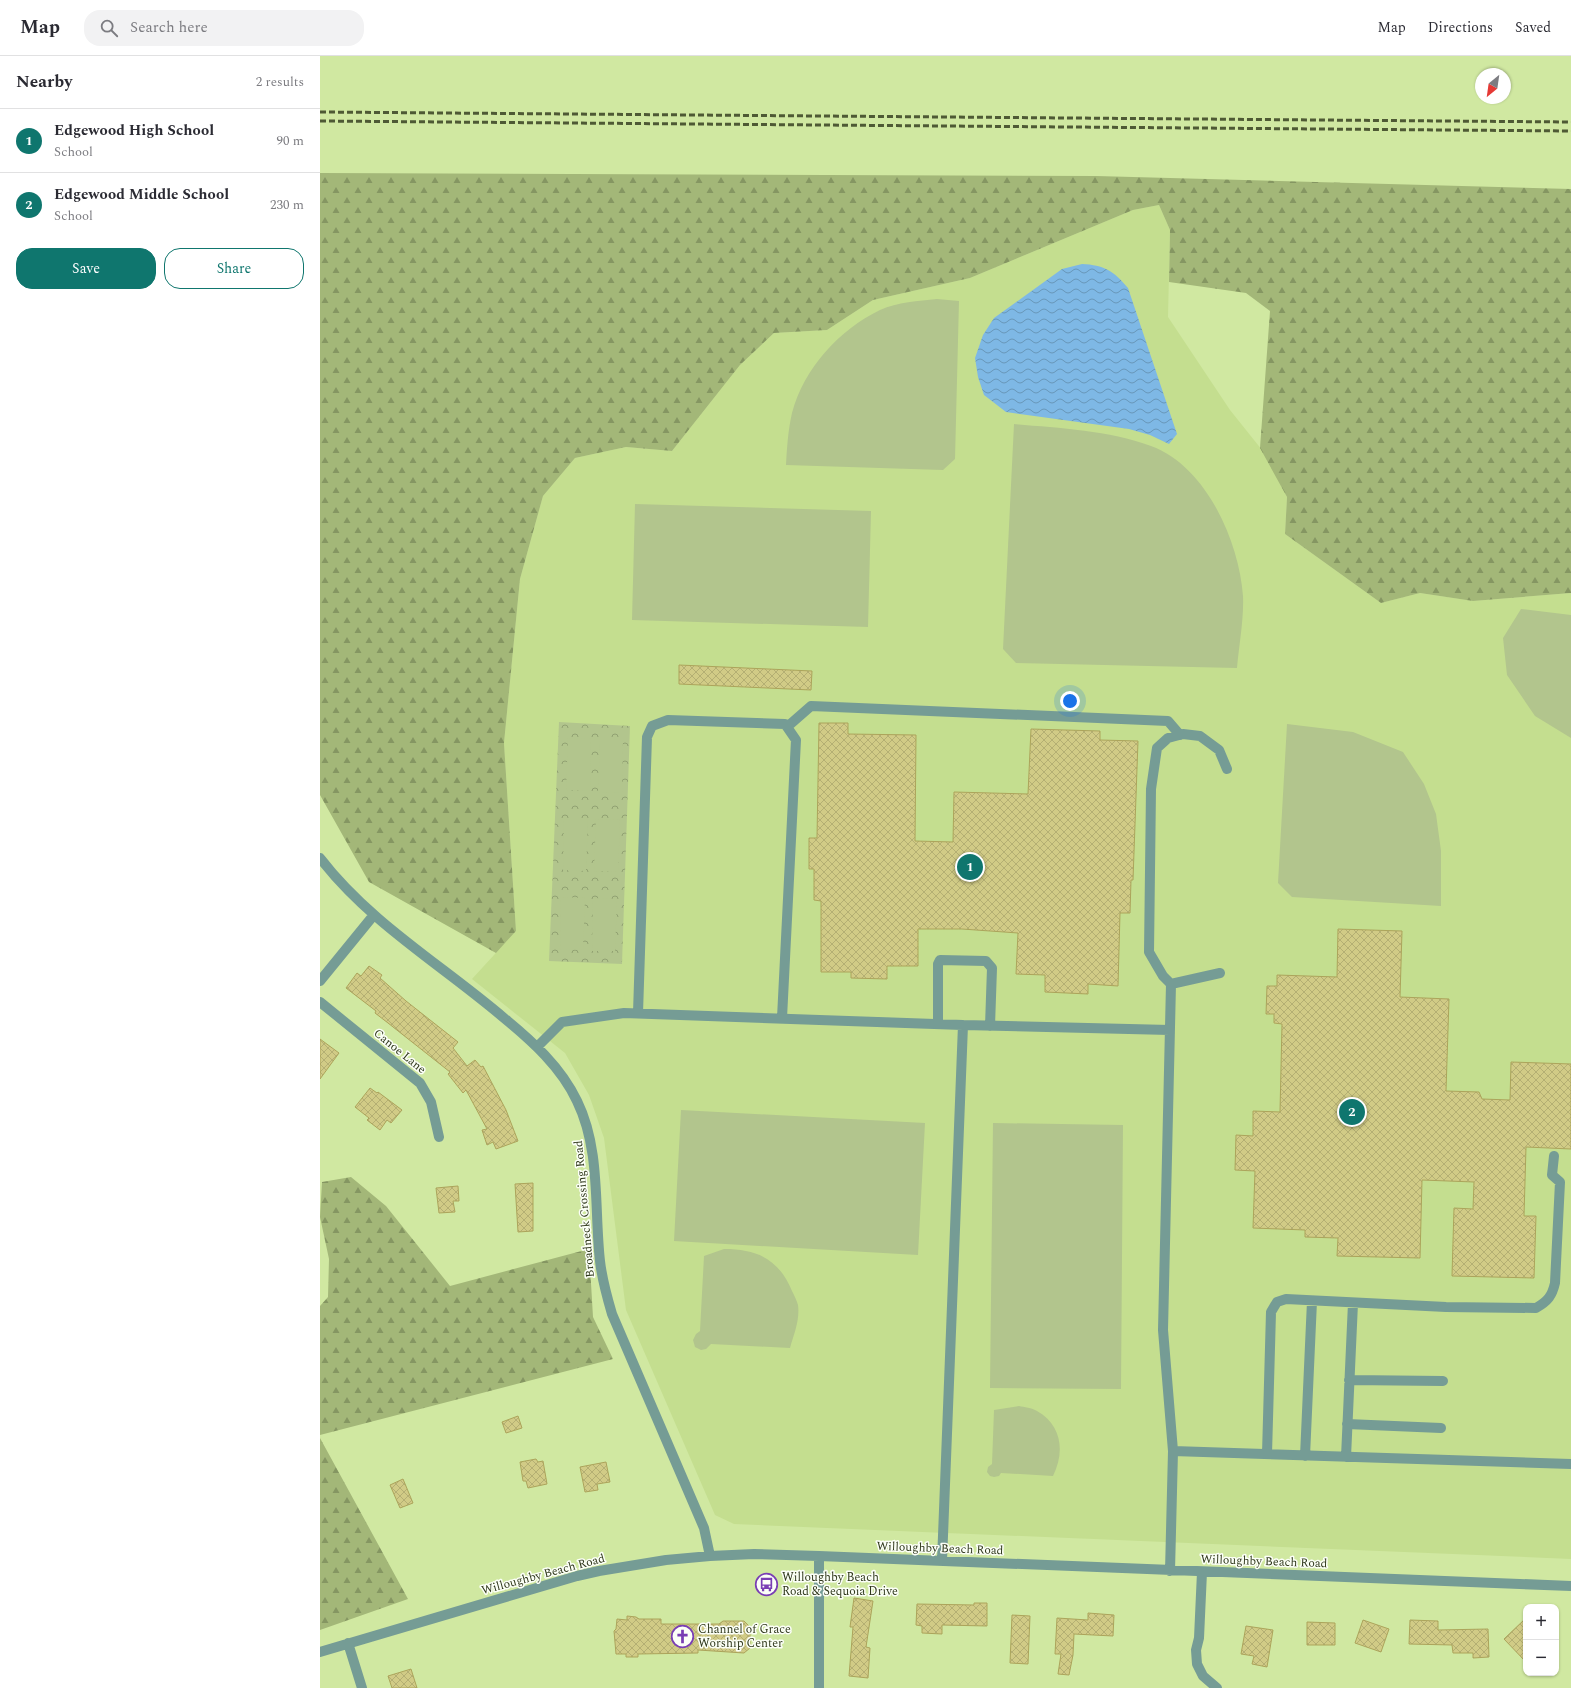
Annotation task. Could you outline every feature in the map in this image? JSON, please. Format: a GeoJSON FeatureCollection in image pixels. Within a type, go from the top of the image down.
{"type":"FeatureCollection","features":[{"type":"Feature","properties":{"kind":"street"},"geometry":{"type":"LineString","coordinates":[[787,728],[811,706],[1168,721],[1180,735]]}},
{"type":"Feature","properties":{"kind":"street"},"geometry":{"type":"LineString","coordinates":[[638,1013],[647,737],[652,726],[668,720],[785,724],[796,740],[782,1018]]}},
{"type":"Feature","properties":{"kind":"street"},"geometry":{"type":"LineString","coordinates":[[1170,1571],[1173,1452],[1163,1330],[1171,984],[1163,976],[1149,952],[1151,789],[1157,748],[1168,738],[1180,735],[1200,736],[1219,750],[1227,769]]}},
{"type":"Feature","properties":{"kind":"street","name":"Broadneck Crossing Road"},"geometry":{"type":"LineString","coordinates":[[320,858],[341,884],[373,916],[492,1007],[537,1047],[560,1074],[577,1100],[589,1131],[595,1174],[600,1262],[606,1294],[612,1314],[704,1528],[710,1556]]}},
{"type":"Feature","properties":{"kind":"street"},"geometry":{"type":"LineString","coordinates":[[320,981],[373,916]]}},
{"type":"Feature","properties":{"kind":"street"},"geometry":{"type":"LineString","coordinates":[[938,1024],[938,964],[940,960],[945,959],[986,961],[992,968],[990,1026]]}},
{"type":"Feature","properties":{"kind":"street"},"geometry":{"type":"LineString","coordinates":[[1171,984],[1220,973]]}},
{"type":"Feature","properties":{"kind":"street","name":"Canoe Lane"},"geometry":{"type":"LineString","coordinates":[[320,1002],[420,1083],[431,1102],[439,1136]]}},
{"type":"Feature","properties":{"kind":"street"},"geometry":{"type":"LineString","coordinates":[[537,1047],[562,1022],[624,1013],[963,1026],[1170,1030]]}},
{"type":"Feature","properties":{"kind":"street"},"geometry":{"type":"LineString","coordinates":[[942,1561],[963,1026]]}},
{"type":"Feature","properties":{"kind":"street"},"geometry":{"type":"LineString","coordinates":[[1267,1454],[1271,1312],[1277,1302],[1286,1299],[1525,1309],[1536,1308],[1546,1303],[1552,1296],[1555,1283],[1560,1182],[1552,1175],[1554,1156]]}},
{"type":"Feature","properties":{"kind":"street"},"geometry":{"type":"LineString","coordinates":[[1305,1456],[1312,1301]]}},
{"type":"Feature","properties":{"kind":"street"},"geometry":{"type":"LineString","coordinates":[[1346,1457],[1353,1302]]}},
{"type":"Feature","properties":{"kind":"street"},"geometry":{"type":"LineString","coordinates":[[1349,1380],[1443,1381]]}},
{"type":"Feature","properties":{"kind":"street"},"geometry":{"type":"LineString","coordinates":[[1347,1424],[1441,1428]]}},
{"type":"Feature","properties":{"kind":"street"},"geometry":{"type":"LineString","coordinates":[[1173,1452],[1571,1464]]}},
{"type":"Feature","properties":{"kind":"street","name":"Willoughby Beach Road"},"geometry":{"type":"LineString","coordinates":[[320,1652],[577,1576],[643,1564],[710,1556],[754,1554],[819,1556],[1571,1586]]}},
{"type":"Feature","properties":{"kind":"street"},"geometry":{"type":"LineString","coordinates":[[818,1688],[819,1556]]}},
{"type":"Feature","properties":{"kind":"street"},"geometry":{"type":"LineString","coordinates":[[1202,1572],[1199,1638],[1196,1650],[1197,1664],[1203,1676],[1217,1688]]}},
{"type":"Feature","properties":{"kind":"street"},"geometry":{"type":"LineString","coordinates":[[348,1643],[362,1688]]}},
{"type":"Feature","properties":{"kind":"shaded area"},"geometry":{"type":"Polygon","coordinates":[[[1159,205],[1170,230],[1168,317],[1230,410],[1266,455],[1287,497],[1285,534],[1381,603],[1420,593],[1473,601],[1571,593],[1571,1559],[734,1524],[715,1515],[626,1310],[604,1138],[589,1095],[565,1053],[472,979],[516,931],[504,743],[520,579],[543,496],[575,458],[626,447],[672,451],[740,365],[774,333],[827,330],[873,300],[970,278],[1133,210],[1159,205]]]}},
{"type":"Feature","properties":{"kind":"green space"},"geometry":{"type":"Polygon","coordinates":[[[320,173],[1096,176],[1571,189],[1571,593],[1473,601],[1420,593],[1381,603],[1285,534],[1287,497],[1260,448],[1270,311],[1246,293],[1169,282],[1170,230],[1159,205],[1133,210],[970,278],[873,300],[827,330],[774,333],[740,365],[672,451],[626,447],[575,458],[543,496],[520,579],[504,743],[516,931],[496,953],[369,882],[320,795],[320,173]]]}},
{"type":"Feature","properties":{"kind":"green space"},"geometry":{"type":"Polygon","coordinates":[[[937,299],[959,301],[955,459],[943,470],[786,465],[792,413],[805,381],[825,352],[851,328],[880,310],[915,301],[937,299]]]}},
{"type":"Feature","properties":{"kind":"green space"},"geometry":{"type":"Polygon","coordinates":[[[1014,424],[1066,428],[1118,436],[1151,446],[1171,456],[1188,470],[1203,488],[1216,508],[1227,530],[1235,552],[1243,596],[1242,623],[1237,668],[1016,663],[1003,649],[1014,424]]]}},
{"type":"Feature","properties":{"kind":"green space"},"geometry":{"type":"Polygon","coordinates":[[[635,504],[871,511],[868,627],[632,620],[635,504]]]}},
{"type":"Feature","properties":{"kind":"green space"},"geometry":{"type":"Polygon","coordinates":[[[1521,609],[1571,615],[1571,738],[1535,716],[1507,675],[1503,638],[1521,609]]]}},
{"type":"Feature","properties":{"kind":"green space"},"geometry":{"type":"Polygon","coordinates":[[[559,722],[630,726],[622,964],[549,961],[559,722]]]}},
{"type":"Feature","properties":{"kind":"green space"},"geometry":{"type":"Polygon","coordinates":[[[1287,724],[1353,732],[1403,752],[1424,784],[1436,814],[1441,851],[1441,906],[1292,897],[1278,883],[1287,724]]]}},
{"type":"Feature","properties":{"kind":"green space"},"geometry":{"type":"Polygon","coordinates":[[[568,738],[591,739],[590,791],[566,790],[568,738]]]}},
{"type":"Feature","properties":{"kind":"green space"},"geometry":{"type":"Polygon","coordinates":[[[600,740],[623,740],[622,793],[598,792],[600,740]]]}},
{"type":"Feature","properties":{"kind":"green space"},"geometry":{"type":"Polygon","coordinates":[[[564,818],[588,818],[586,871],[563,870],[564,818]]]}},
{"type":"Feature","properties":{"kind":"green space"},"geometry":{"type":"Polygon","coordinates":[[[596,819],[620,820],[618,872],[594,871],[596,819]]]}},
{"type":"Feature","properties":{"kind":"green space"},"geometry":{"type":"Polygon","coordinates":[[[561,897],[585,898],[583,950],[560,949],[561,897]]]}},
{"type":"Feature","properties":{"kind":"green space"},"geometry":{"type":"Polygon","coordinates":[[[593,898],[617,899],[615,951],[592,951],[593,898]]]}},
{"type":"Feature","properties":{"kind":"green space"},"geometry":{"type":"Polygon","coordinates":[[[681,1110],[925,1123],[918,1255],[674,1241],[681,1110]]]}},
{"type":"Feature","properties":{"kind":"green space"},"geometry":{"type":"Polygon","coordinates":[[[993,1123],[1123,1125],[1121,1389],[990,1388],[993,1123]]]}},
{"type":"Feature","properties":{"kind":"green space"},"geometry":{"type":"Polygon","coordinates":[[[351,1177],[386,1206],[450,1286],[589,1249],[593,1317],[613,1359],[320,1435],[320,1306],[328,1297],[329,1259],[320,1217],[322,1182],[351,1177]]]}},
{"type":"Feature","properties":{"kind":"green space"},"geometry":{"type":"Polygon","coordinates":[[[724,1249],[747,1251],[766,1258],[781,1271],[787,1280],[798,1305],[796,1327],[790,1348],[711,1344],[706,1349],[701,1350],[695,1347],[693,1340],[696,1334],[700,1331],[704,1256],[724,1249]]]}},
{"type":"Feature","properties":{"kind":"green space"},"geometry":{"type":"Polygon","coordinates":[[[1019,1406],[1037,1411],[1052,1424],[1056,1431],[1060,1449],[1057,1467],[1053,1476],[1001,1473],[999,1476],[994,1477],[990,1476],[987,1472],[988,1467],[992,1464],[994,1410],[1019,1406]]]}},
{"type":"Feature","properties":{"kind":"green space"},"geometry":{"type":"Polygon","coordinates":[[[320,1438],[408,1599],[320,1630],[320,1438]]]}},
{"type":"Feature","properties":{"kind":"water"},"geometry":{"type":"Polygon","coordinates":[[[1082,264],[1108,270],[1118,277],[1128,288],[1177,434],[1169,444],[1150,435],[1129,429],[1006,412],[984,395],[978,377],[975,358],[983,335],[994,318],[1062,269],[1082,264]]]}},
{"type":"Feature","properties":{"kind":"building"},"geometry":{"type":"Polygon","coordinates":[[[679,665],[812,671],[811,690],[679,684],[679,665]]]}},
{"type":"Feature","properties":{"kind":"building"},"geometry":{"type":"Polygon","coordinates":[[[819,723],[848,723],[848,734],[916,735],[915,841],[953,842],[954,792],[1028,794],[1031,729],[1100,731],[1100,740],[1138,741],[1133,880],[1131,880],[1130,913],[1120,913],[1118,986],[1088,984],[1088,994],[1045,992],[1045,975],[1016,974],[1018,933],[962,929],[918,929],[918,966],[887,966],[887,979],[851,978],[851,972],[821,972],[821,901],[814,900],[814,869],[809,869],[809,838],[817,838],[819,723]]]}},
{"type":"Feature","properties":{"kind":"building"},"geometry":{"type":"Polygon","coordinates":[[[1338,929],[1402,931],[1400,997],[1449,999],[1446,1091],[1479,1092],[1482,1099],[1510,1100],[1511,1062],[1571,1064],[1571,1149],[1526,1147],[1524,1216],[1536,1216],[1534,1278],[1452,1276],[1454,1208],[1473,1209],[1474,1182],[1422,1180],[1420,1258],[1337,1256],[1338,1238],[1305,1237],[1305,1230],[1253,1228],[1255,1171],[1235,1170],[1236,1135],[1253,1136],[1253,1111],[1280,1112],[1282,1024],[1274,1023],[1274,1014],[1266,1014],[1267,986],[1277,986],[1277,975],[1337,977],[1338,929]]]}},
{"type":"Feature","properties":{"kind":"building"},"geometry":{"type":"Polygon","coordinates":[[[369,966],[382,975],[380,978],[406,1001],[458,1042],[453,1048],[467,1066],[475,1060],[481,1067],[483,1066],[506,1110],[518,1141],[496,1149],[493,1142],[487,1145],[482,1130],[487,1129],[466,1090],[463,1093],[448,1074],[450,1072],[375,1013],[376,1011],[346,988],[357,973],[361,976],[369,966]]]}},
{"type":"Feature","properties":{"kind":"building"},"geometry":{"type":"Polygon","coordinates":[[[320,1039],[339,1053],[320,1079],[320,1039]]]}},
{"type":"Feature","properties":{"kind":"building"},"geometry":{"type":"Polygon","coordinates":[[[370,1088],[377,1093],[378,1092],[402,1110],[391,1123],[387,1120],[380,1130],[367,1120],[369,1118],[355,1107],[370,1088]]]}},
{"type":"Feature","properties":{"kind":"building"},"geometry":{"type":"Polygon","coordinates":[[[533,1183],[533,1231],[518,1232],[515,1184],[533,1183]]]}},
{"type":"Feature","properties":{"kind":"building"},"geometry":{"type":"Polygon","coordinates":[[[458,1186],[459,1201],[453,1201],[455,1212],[439,1213],[436,1188],[458,1186]]]}},
{"type":"Feature","properties":{"kind":"building"},"geometry":{"type":"Polygon","coordinates":[[[518,1416],[522,1428],[506,1433],[502,1422],[518,1416]]]}},
{"type":"Feature","properties":{"kind":"building"},"geometry":{"type":"Polygon","coordinates":[[[536,1459],[538,1462],[543,1461],[547,1484],[528,1488],[526,1481],[523,1481],[520,1462],[536,1459]]]}},
{"type":"Feature","properties":{"kind":"building"},"geometry":{"type":"Polygon","coordinates":[[[606,1462],[610,1482],[597,1484],[598,1490],[585,1492],[580,1467],[606,1462]]]}},
{"type":"Feature","properties":{"kind":"building"},"geometry":{"type":"Polygon","coordinates":[[[403,1479],[413,1503],[400,1508],[390,1485],[403,1479]]]}},
{"type":"Feature","properties":{"kind":"building"},"geometry":{"type":"Polygon","coordinates":[[[854,1598],[873,1601],[866,1647],[870,1648],[868,1678],[849,1676],[853,1627],[850,1627],[854,1598]]]}},
{"type":"Feature","properties":{"kind":"building"},"geometry":{"type":"Polygon","coordinates":[[[974,1603],[987,1603],[987,1626],[942,1625],[942,1634],[922,1633],[922,1626],[916,1625],[917,1604],[974,1605],[974,1603]]]}},
{"type":"Feature","properties":{"kind":"building"},"geometry":{"type":"Polygon","coordinates":[[[1088,1613],[1114,1615],[1113,1636],[1074,1634],[1073,1655],[1069,1675],[1058,1674],[1061,1654],[1055,1654],[1057,1618],[1088,1620],[1088,1613]]]}},
{"type":"Feature","properties":{"kind":"building"},"geometry":{"type":"Polygon","coordinates":[[[1012,1615],[1030,1616],[1028,1664],[1010,1663],[1012,1615]]]}},
{"type":"Feature","properties":{"kind":"building","name":"Channel of Grace Worship Center"},"geometry":{"type":"Polygon","coordinates":[[[627,1616],[636,1617],[639,1619],[661,1619],[661,1624],[719,1624],[723,1621],[744,1621],[750,1627],[750,1648],[744,1653],[698,1650],[698,1653],[638,1654],[638,1657],[626,1657],[626,1654],[616,1654],[614,1631],[616,1629],[617,1619],[627,1620],[627,1616]]]}},
{"type":"Feature","properties":{"kind":"building"},"geometry":{"type":"Polygon","coordinates":[[[1363,1620],[1389,1629],[1381,1652],[1355,1643],[1363,1620]]]}},
{"type":"Feature","properties":{"kind":"building"},"geometry":{"type":"Polygon","coordinates":[[[1410,1620],[1438,1621],[1438,1630],[1488,1629],[1489,1657],[1473,1658],[1473,1653],[1453,1653],[1452,1645],[1409,1644],[1410,1620]]]}},
{"type":"Feature","properties":{"kind":"building"},"geometry":{"type":"Polygon","coordinates":[[[1523,1621],[1523,1659],[1504,1639],[1523,1621]]]}},
{"type":"Feature","properties":{"kind":"building"},"geometry":{"type":"Polygon","coordinates":[[[1307,1622],[1335,1623],[1335,1645],[1307,1645],[1307,1622]]]}},
{"type":"Feature","properties":{"kind":"building"},"geometry":{"type":"Polygon","coordinates":[[[1246,1626],[1273,1630],[1267,1667],[1252,1664],[1254,1656],[1241,1654],[1246,1626]]]}},
{"type":"Feature","properties":{"kind":"building"},"geometry":{"type":"Polygon","coordinates":[[[411,1669],[417,1688],[392,1688],[388,1676],[411,1669]]]}},
{"type":"Feature","properties":{"kind":"railway"},"geometry":{"type":"LineString","coordinates":[[320,112],[1571,122]]}},
{"type":"Feature","properties":{"kind":"railway"},"geometry":{"type":"LineString","coordinates":[[320,121],[1571,131]]}},
{"type":"Feature","properties":{"kind":"place","name":"Edgewood High School"},"geometry":{"type":"Point","coordinates":[970,867]}},
{"type":"Feature","properties":{"kind":"place","name":"Edgewood Middle School"},"geometry":{"type":"Point","coordinates":[1352,1112]}},
{"type":"Feature","properties":{"kind":"place","name":"Willoughby Beach Road & Sequoia Drive"},"geometry":{"type":"Point","coordinates":[766,1584]}},
{"type":"Feature","properties":{"kind":"place","name":"Channel of Grace Worship Center"},"geometry":{"type":"Point","coordinates":[682,1636]}}]}
